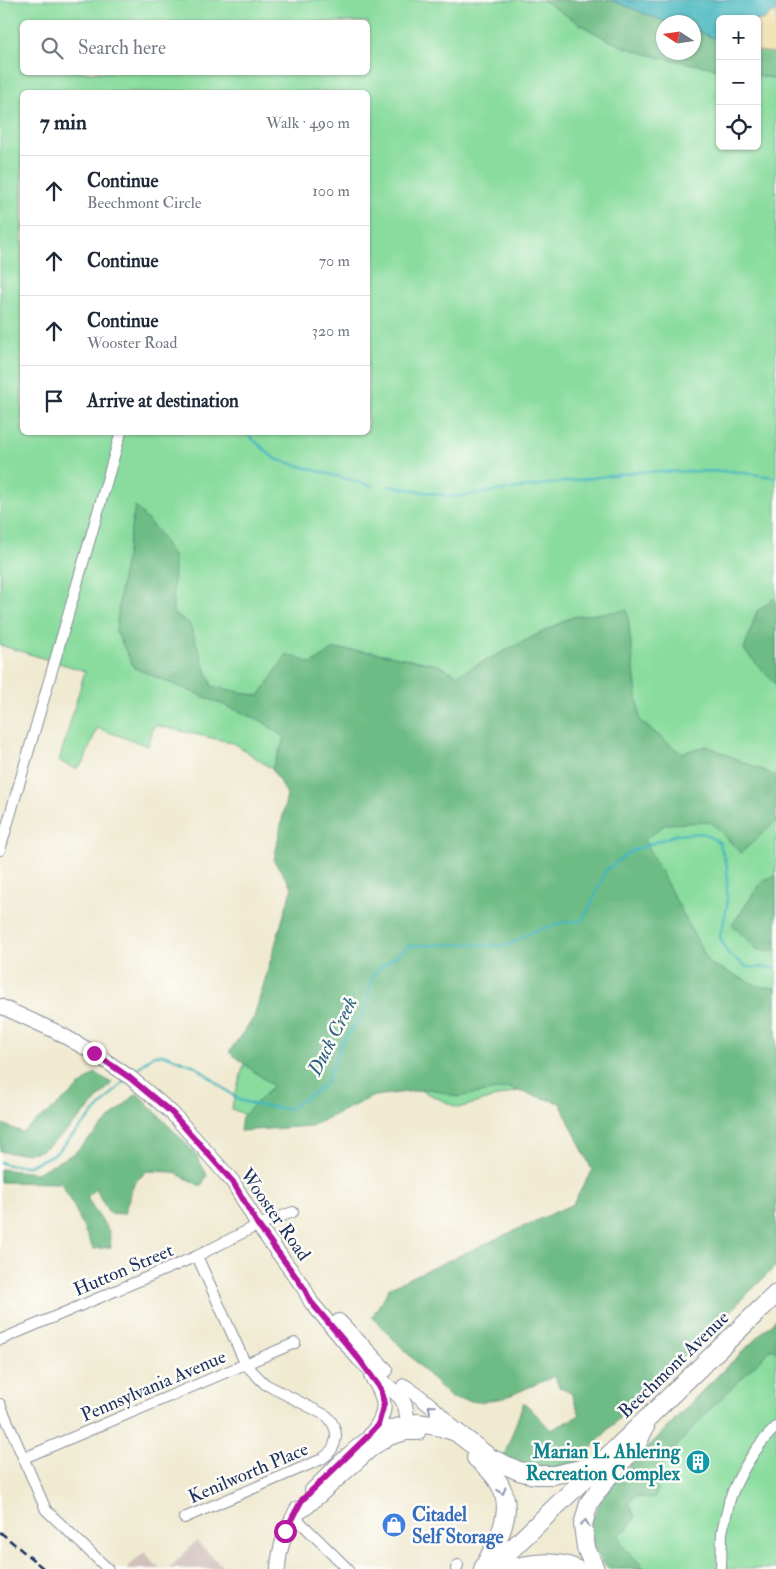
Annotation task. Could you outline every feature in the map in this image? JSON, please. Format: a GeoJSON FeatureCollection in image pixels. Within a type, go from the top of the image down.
{"type":"FeatureCollection","features":[{"type":"Feature","properties":{"kind":"highway","name":"Beechmont Avenue"},"geometry":{"type":"LineString","coordinates":[[491,1569],[776,1294]]}},
{"type":"Feature","properties":{"kind":"highway"},"geometry":{"type":"LineString","coordinates":[[595,1569],[586,1548],[583,1525],[589,1503],[608,1476],[636,1446],[651,1415]]}},
{"type":"Feature","properties":{"kind":"highway"},"geometry":{"type":"LineString","coordinates":[[414,1428],[437,1426],[456,1432],[490,1458],[518,1472],[534,1475],[553,1475],[599,1465]]}},
{"type":"Feature","properties":{"kind":"highway"},"geometry":{"type":"LineString","coordinates":[[414,1428],[456,1444],[489,1468],[500,1482],[504,1496],[505,1520],[501,1534],[483,1569]]}},
{"type":"Feature","properties":{"kind":"highway"},"geometry":{"type":"LineString","coordinates":[[508,1569],[528,1564],[545,1563],[564,1564],[576,1569]]}},
{"type":"Feature","properties":{"kind":"street"},"geometry":{"type":"LineString","coordinates":[[0,850],[120,435]]}},
{"type":"Feature","properties":{"kind":"street","name":"Wooster Road"},"geometry":{"type":"LineString","coordinates":[[0,1006],[55,1031],[108,1062],[172,1113],[233,1182],[258,1225],[304,1288],[311,1302],[359,1359],[400,1397],[414,1428]]}},
{"type":"Feature","properties":{"kind":"street"},"geometry":{"type":"LineString","coordinates":[[258,1225],[293,1212]]}},
{"type":"Feature","properties":{"kind":"street","name":"Hutton Street"},"geometry":{"type":"LineString","coordinates":[[0,1340],[198,1256],[258,1225]]}},
{"type":"Feature","properties":{"kind":"street"},"geometry":{"type":"LineString","coordinates":[[198,1256],[246,1365]]}},
{"type":"Feature","properties":{"kind":"street","name":"Wooster Road"},"geometry":{"type":"LineString","coordinates":[[304,1288],[320,1298],[375,1360],[404,1386],[412,1399],[414,1428]]}},
{"type":"Feature","properties":{"kind":"street","name":"Pennsylvania Avenue"},"geometry":{"type":"LineString","coordinates":[[24,1458],[295,1343]]}},
{"type":"Feature","properties":{"kind":"street"},"geometry":{"type":"LineString","coordinates":[[278,1569],[280,1546],[285,1531],[302,1500],[366,1438],[378,1425],[381,1418],[384,1404],[381,1389],[359,1359]]}},
{"type":"Feature","properties":{"kind":"street","name":"Kenilworth Place"},"geometry":{"type":"LineString","coordinates":[[184,1518],[322,1460],[329,1454],[336,1443],[336,1432],[330,1418],[265,1384],[246,1365]]}},
{"type":"Feature","properties":{"kind":"street"},"geometry":{"type":"LineString","coordinates":[[404,1386],[447,1421],[456,1432]]}},
{"type":"Feature","properties":{"kind":"street"},"geometry":{"type":"LineString","coordinates":[[0,1404],[46,1510],[108,1569]]}},
{"type":"Feature","properties":{"kind":"street"},"geometry":{"type":"LineString","coordinates":[[720,1569],[722,1532],[729,1500],[753,1453],[776,1426]]}},
{"type":"Feature","properties":{"kind":"street"},"geometry":{"type":"LineString","coordinates":[[366,1438],[383,1429],[414,1428]]}},
{"type":"Feature","properties":{"kind":"street"},"geometry":{"type":"LineString","coordinates":[[294,1516],[307,1507],[373,1448],[389,1438],[414,1428]]}},
{"type":"Feature","properties":{"kind":"street"},"geometry":{"type":"LineString","coordinates":[[294,1516],[348,1569]]}},
{"type":"Feature","properties":{"kind":"shaded area"},"geometry":{"type":"Polygon","coordinates":[[[196,1541],[225,1569],[169,1569],[196,1541]]]}},
{"type":"Feature","properties":{"kind":"shaded area"},"geometry":{"type":"Polygon","coordinates":[[[144,1552],[160,1569],[126,1569],[144,1552]]]}},
{"type":"Feature","properties":{"kind":"green space"},"geometry":{"type":"Polygon","coordinates":[[[0,0],[776,0],[776,1256],[571,1076],[458,1108],[387,1074],[247,1124],[242,1113],[231,1109],[336,746],[269,726],[285,738],[272,769],[234,743],[154,725],[148,746],[97,728],[84,762],[76,769],[59,761],[85,671],[0,645],[0,0]]]}},
{"type":"Feature","properties":{"kind":"green space"},"geometry":{"type":"Polygon","coordinates":[[[542,0],[611,0],[656,16],[656,56],[622,46],[591,31],[542,0]]]}},
{"type":"Feature","properties":{"kind":"green space"},"geometry":{"type":"Polygon","coordinates":[[[701,32],[716,39],[716,68],[673,60],[701,60],[701,32]]]}},
{"type":"Feature","properties":{"kind":"green space"},"geometry":{"type":"Polygon","coordinates":[[[761,51],[776,53],[776,79],[761,76],[761,51]]]}},
{"type":"Feature","properties":{"kind":"green space"},"geometry":{"type":"Polygon","coordinates":[[[135,506],[158,532],[174,558],[173,614],[189,623],[212,686],[259,696],[287,654],[312,664],[334,649],[373,652],[439,665],[457,675],[572,617],[627,610],[640,721],[681,753],[707,746],[776,776],[776,821],[741,853],[711,822],[666,824],[644,840],[709,963],[758,986],[776,988],[776,1266],[687,1353],[646,1389],[571,1470],[501,1464],[524,1402],[551,1430],[580,1415],[571,1393],[559,1387],[555,1376],[504,1398],[478,1402],[451,1398],[372,1317],[390,1287],[573,1204],[592,1170],[560,1103],[508,1088],[457,1097],[431,1089],[374,1096],[311,1126],[240,1131],[242,1117],[273,1086],[229,1052],[254,1017],[292,887],[274,861],[287,794],[272,769],[285,738],[260,720],[134,668],[116,631],[121,585],[135,506]]]}},
{"type":"Feature","properties":{"kind":"green space"},"geometry":{"type":"Polygon","coordinates":[[[773,599],[776,601],[776,685],[744,650],[757,611],[773,599]]]}},
{"type":"Feature","properties":{"kind":"green space"},"geometry":{"type":"Polygon","coordinates":[[[776,876],[776,951],[758,950],[732,925],[763,880],[776,876]]]}},
{"type":"Feature","properties":{"kind":"green space"},"geometry":{"type":"Polygon","coordinates":[[[95,1073],[112,1083],[61,1136],[38,1151],[9,1153],[0,1151],[0,1123],[22,1132],[53,1109],[95,1073]]]}},
{"type":"Feature","properties":{"kind":"green space"},"geometry":{"type":"Polygon","coordinates":[[[137,1093],[195,1153],[207,1175],[201,1186],[173,1172],[147,1171],[134,1183],[124,1214],[109,1213],[95,1188],[87,1198],[109,1231],[111,1247],[93,1249],[72,1202],[61,1183],[0,1182],[0,1169],[36,1173],[73,1154],[137,1093]]]}},
{"type":"Feature","properties":{"kind":"green space"},"geometry":{"type":"Polygon","coordinates":[[[776,1319],[776,1569],[608,1569],[607,1491],[703,1390],[776,1319]]]}},
{"type":"Feature","properties":{"kind":"green space"},"geometry":{"type":"Polygon","coordinates":[[[776,1319],[776,1351],[772,1348],[677,1446],[651,1482],[658,1489],[655,1497],[636,1496],[629,1502],[635,1518],[627,1529],[619,1534],[622,1545],[645,1569],[608,1569],[597,1553],[590,1534],[592,1521],[602,1499],[626,1469],[776,1319]]]}},
{"type":"Feature","properties":{"kind":"sand"},"geometry":{"type":"Polygon","coordinates":[[[776,11],[776,53],[761,51],[762,20],[776,11]]]}},
{"type":"Feature","properties":{"kind":"water"},"geometry":{"type":"Polygon","coordinates":[[[611,0],[776,0],[776,11],[762,20],[761,15],[716,15],[716,39],[701,32],[701,15],[656,15],[656,18],[611,0]]]}},
{"type":"Feature","properties":{"kind":"waterway"},"geometry":{"type":"LineString","coordinates":[[248,435],[275,459],[372,486]]}},
{"type":"Feature","properties":{"kind":"waterway"},"geometry":{"type":"LineString","coordinates":[[390,486],[453,497],[636,472],[730,471],[774,477],[776,479]]}},
{"type":"Feature","properties":{"kind":"waterway","name":"Duck Creek"},"geometry":{"type":"LineString","coordinates":[[132,1073],[154,1055],[165,1055],[195,1066],[239,1100],[256,1105],[289,1109],[326,1084],[342,1042],[363,1014],[373,976],[380,968],[409,946],[458,944],[507,946],[534,931],[568,921],[581,922],[591,905],[606,870],[631,851],[675,835],[702,833],[719,842],[727,866],[727,907],[720,937],[728,954],[747,967],[776,968]]}},
{"type":"Feature","properties":{"kind":"waterway","name":"Duck Creek"},"geometry":{"type":"LineString","coordinates":[[0,1162],[8,1165],[29,1166],[56,1153],[126,1079]]}},
{"type":"Feature","properties":{"kind":"railway"},"geometry":{"type":"LineString","coordinates":[[0,1532],[44,1569]]}},
{"type":"Feature","properties":{"kind":"place","name":"Marian L. Ahlering Recreation Complex"},"geometry":{"type":"Point","coordinates":[698,1462]}},
{"type":"Feature","properties":{"kind":"place","name":"Citadel Self Storage"},"geometry":{"type":"Point","coordinates":[394,1525]}},
{"type":"Feature","properties":{"kind":"route"},"geometry":{"type":"LineString","coordinates":[[94,1053],[130,1078],[172,1113],[233,1182],[258,1225],[304,1288],[311,1302],[359,1359],[381,1389],[384,1404],[378,1425],[302,1500],[285,1531]]}}]}
